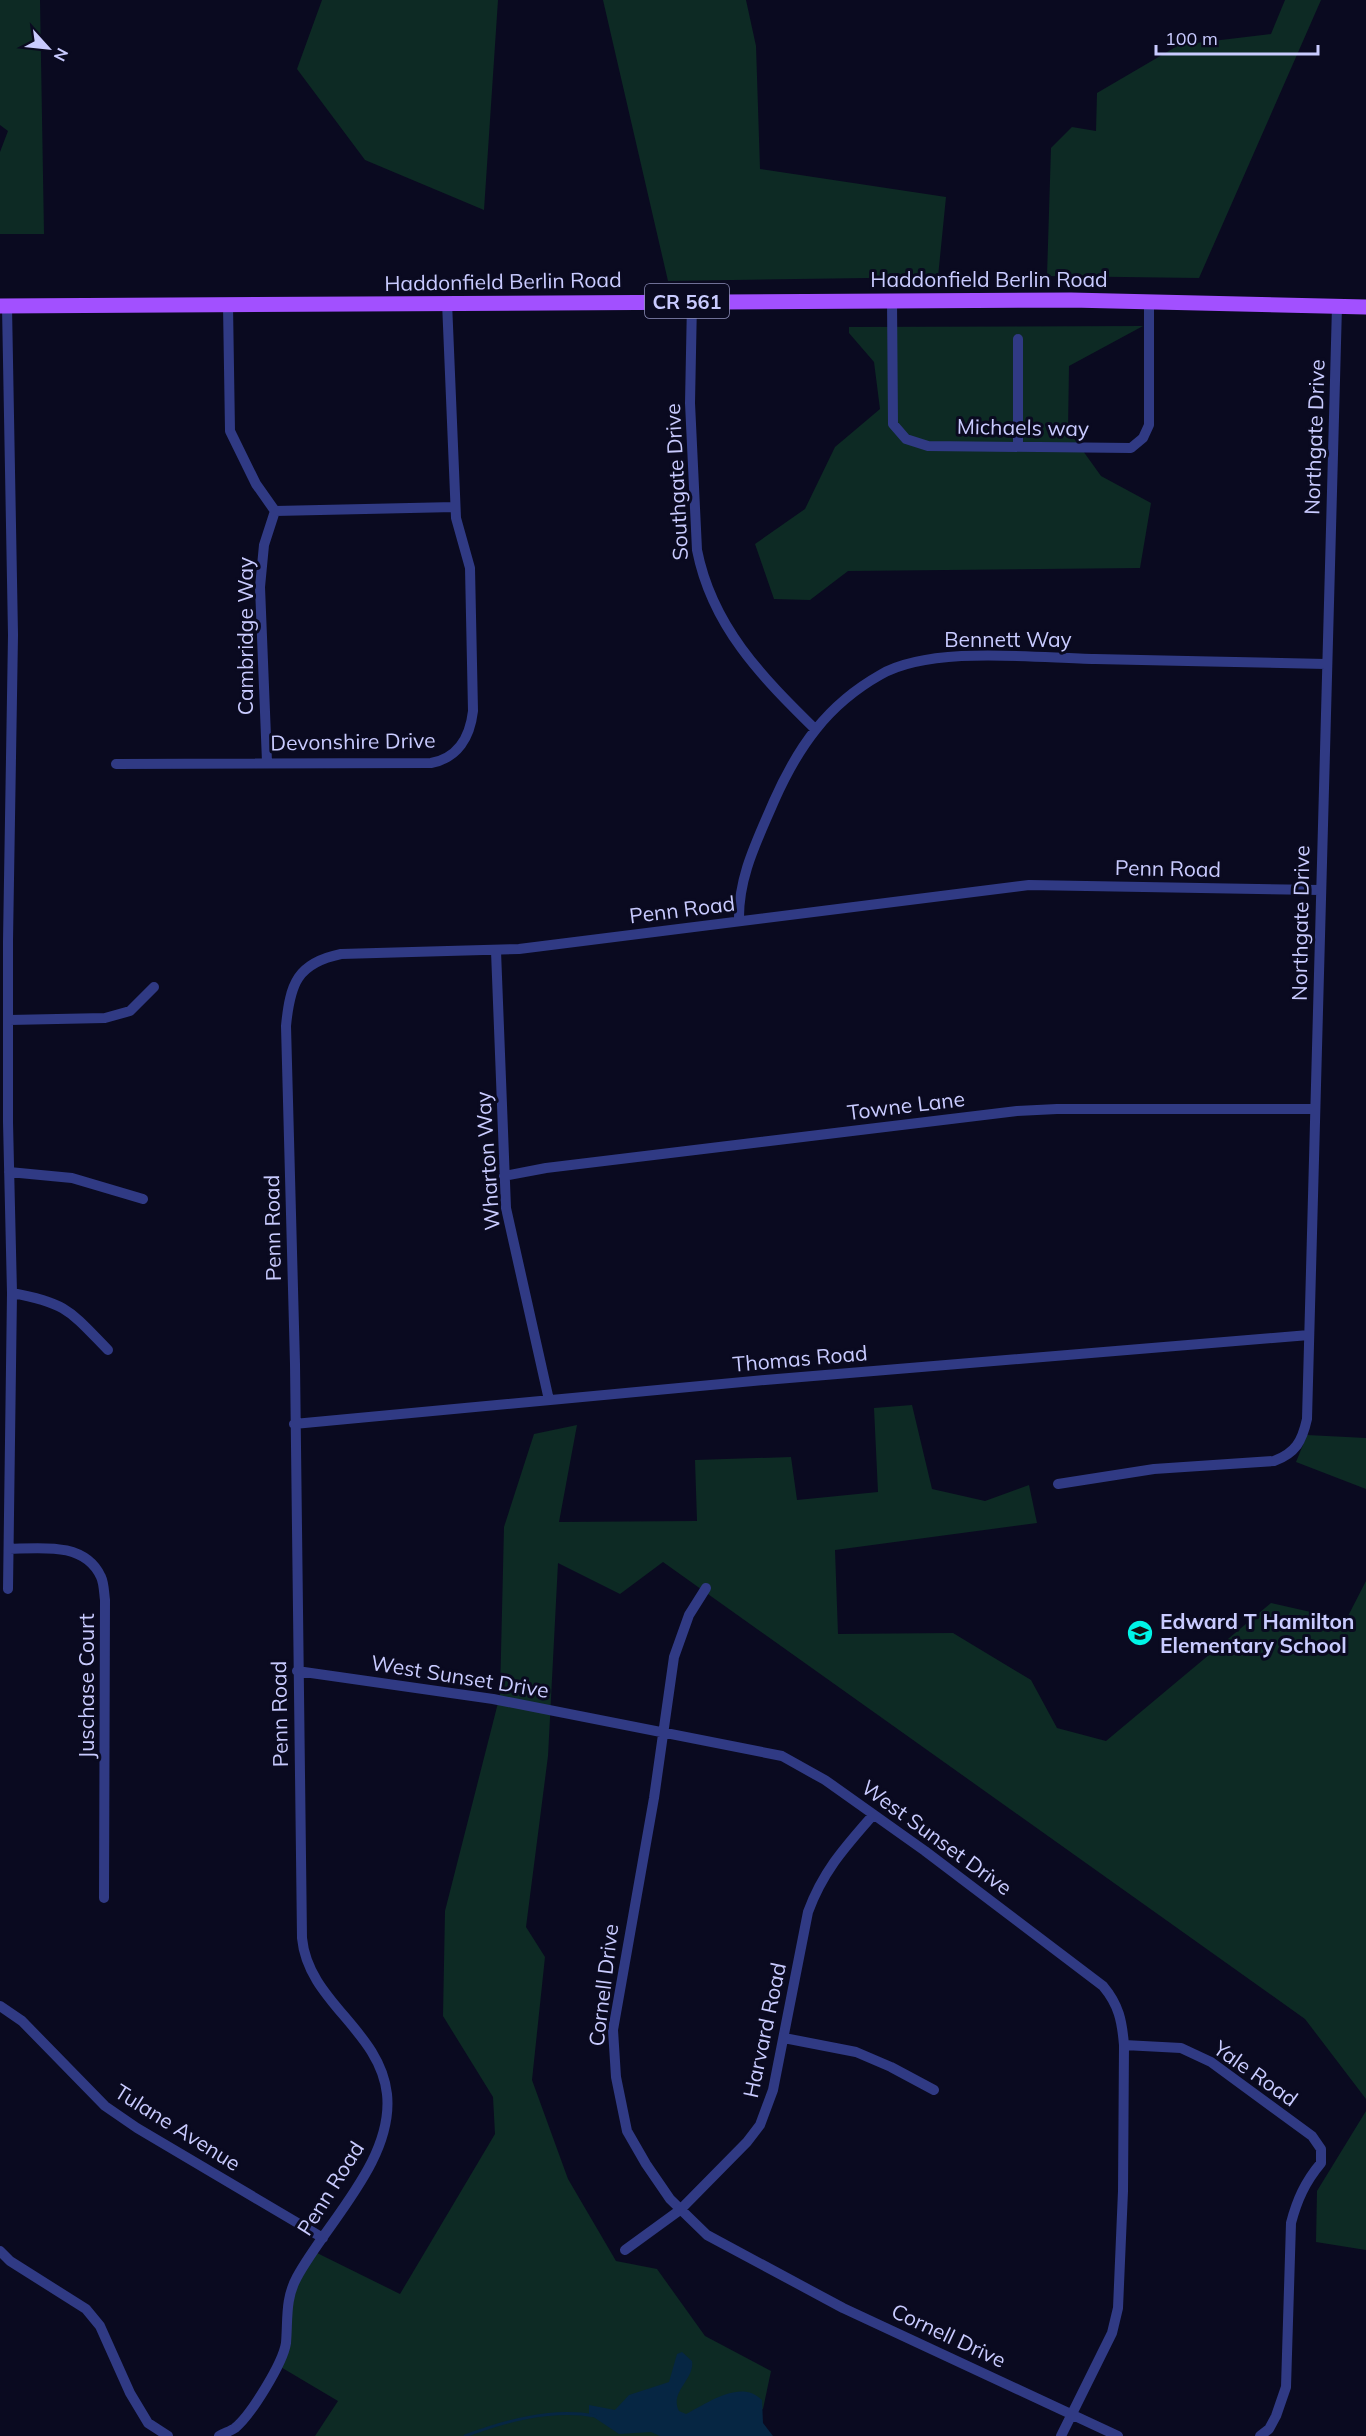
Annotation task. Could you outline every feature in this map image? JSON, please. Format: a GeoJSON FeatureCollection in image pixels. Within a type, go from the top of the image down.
{"type":"FeatureCollection","features":[{"type":"Feature","properties":{"kind":"main road","name":"Haddonfield Berlin Road"},"geometry":{"type":"LineString","coordinates":[[4,306],[1104,300],[1366,307]]}},
{"type":"Feature","properties":{"kind":"street","name":"Michaels way"},"geometry":{"type":"LineString","coordinates":[[892,300],[893,424],[906,439],[928,446],[1131,448],[1143,438],[1149,425],[1149,302]]}},
{"type":"Feature","properties":{"kind":"street","name":"Devonshire Drive"},"geometry":{"type":"LineString","coordinates":[[116,764],[267,762],[431,764],[445,760],[466,738],[471,729],[473,711],[470,568],[455,507],[447,302]]}},
{"type":"Feature","properties":{"kind":"street","name":"Southgate Drive"},"geometry":{"type":"LineString","coordinates":[[692,302],[690,403],[697,550],[700,569],[709,598],[736,643],[782,697],[815,729]]}},
{"type":"Feature","properties":{"kind":"street"},"geometry":{"type":"LineString","coordinates":[[228,305],[230,431],[251,475],[274,512],[455,507]]}},
{"type":"Feature","properties":{"kind":"street"},"geometry":{"type":"LineString","coordinates":[[4,306],[5,502],[13,634],[9,1020],[12,1293],[5,1426],[10,1549],[8,1589]]}},
{"type":"Feature","properties":{"kind":"street","name":"Northgate Drive"},"geometry":{"type":"LineString","coordinates":[[1058,1484],[1154,1469],[1274,1461],[1289,1455],[1298,1447],[1307,1419],[1337,306]]}},
{"type":"Feature","properties":{"kind":"street"},"geometry":{"type":"LineString","coordinates":[[1018,339],[1018,447]]}},
{"type":"Feature","properties":{"kind":"street","name":"Cambridge Way"},"geometry":{"type":"LineString","coordinates":[[267,762],[260,587],[264,545],[274,512]]}},
{"type":"Feature","properties":{"kind":"street","name":"Bennett Way"},"geometry":{"type":"LineString","coordinates":[[739,921],[738,899],[744,870],[781,786],[815,729],[842,702],[880,674],[903,665],[969,656],[1326,664]]}},
{"type":"Feature","properties":{"kind":"street","name":"Penn Road"},"geometry":{"type":"LineString","coordinates":[[219,2436],[236,2428],[276,2373],[286,2345],[286,2304],[296,2278],[377,2152],[388,2121],[387,2093],[379,2060],[368,2043],[329,2000],[303,1949],[286,1026],[288,1002],[301,972],[313,963],[341,954],[496,951],[1029,885],[1320,890]]}},
{"type":"Feature","properties":{"kind":"street","name":"Wharton Way"},"geometry":{"type":"LineString","coordinates":[[496,951],[506,1208],[549,1400]]}},
{"type":"Feature","properties":{"kind":"street"},"geometry":{"type":"LineString","coordinates":[[9,1020],[105,1018],[130,1011],[154,987]]}},
{"type":"Feature","properties":{"kind":"street","name":"Towne Lane"},"geometry":{"type":"LineString","coordinates":[[504,1176],[546,1168],[1017,1111],[1057,1108],[1315,1109]]}},
{"type":"Feature","properties":{"kind":"street"},"geometry":{"type":"LineString","coordinates":[[9,1172],[72,1178],[143,1199]]}},
{"type":"Feature","properties":{"kind":"street"},"geometry":{"type":"LineString","coordinates":[[12,1293],[44,1299],[66,1307],[108,1350]]}},
{"type":"Feature","properties":{"kind":"street","name":"Thomas Road"},"geometry":{"type":"LineString","coordinates":[[294,1424],[1309,1335]]}},
{"type":"Feature","properties":{"kind":"street","name":"Juschase Court"},"geometry":{"type":"LineString","coordinates":[[10,1549],[51,1548],[81,1553],[101,1577],[105,1600],[104,1898]]}},
{"type":"Feature","properties":{"kind":"street","name":"Cornell Drive"},"geometry":{"type":"LineString","coordinates":[[706,1588],[681,1633],[674,1657],[654,1798],[630,1923],[612,2046],[627,2131],[646,2164],[680,2210],[707,2235],[843,2308],[1118,2436]]}},
{"type":"Feature","properties":{"kind":"street","name":"West Sunset Drive"},"geometry":{"type":"LineString","coordinates":[[297,1671],[493,1699],[782,1756],[825,1780],[1103,1986],[1118,2007],[1124,2045],[1123,2191],[1118,2308],[1112,2333],[1061,2436]]}},
{"type":"Feature","properties":{"kind":"street","name":"Harvard Road"},"geometry":{"type":"LineString","coordinates":[[625,2250],[680,2210],[747,2142],[760,2125],[773,2090],[808,1912],[816,1889],[836,1857],[873,1815]]}},
{"type":"Feature","properties":{"kind":"street","name":"Tulane Avenue"},"geometry":{"type":"LineString","coordinates":[[0,2006],[21,2021],[105,2106],[137,2128],[323,2238]]}},
{"type":"Feature","properties":{"kind":"street"},"geometry":{"type":"LineString","coordinates":[[784,2038],[856,2052],[891,2067],[934,2090]]}},
{"type":"Feature","properties":{"kind":"street","name":"Yale Road"},"geometry":{"type":"LineString","coordinates":[[1124,2045],[1181,2049],[1211,2062],[1312,2136],[1321,2149],[1321,2163],[1310,2176],[1296,2202],[1291,2223],[1286,2387],[1276,2416],[1269,2429],[1260,2436]]}},
{"type":"Feature","properties":{"kind":"street"},"geometry":{"type":"LineString","coordinates":[[0,2251],[10,2261],[86,2309],[100,2326],[130,2393],[148,2423],[168,2436]]}},
{"type":"Feature","properties":{"kind":"green space"},"geometry":{"type":"Polygon","coordinates":[[[0,0],[40,0],[44,234],[0,234],[0,152],[8,131],[0,125],[0,0]]]}},
{"type":"Feature","properties":{"kind":"green space"},"geometry":{"type":"Polygon","coordinates":[[[322,0],[498,0],[484,210],[365,160],[297,69],[322,0]]]}},
{"type":"Feature","properties":{"kind":"green space"},"geometry":{"type":"Polygon","coordinates":[[[603,0],[746,0],[756,46],[760,169],[946,197],[938,277],[668,281],[603,0]]]}},
{"type":"Feature","properties":{"kind":"green space"},"geometry":{"type":"Polygon","coordinates":[[[1285,0],[1321,0],[1199,278],[1047,276],[1051,148],[1072,127],[1096,131],[1097,93],[1179,45],[1271,34],[1285,0]]]}},
{"type":"Feature","properties":{"kind":"green space"},"geometry":{"type":"Polygon","coordinates":[[[1143,326],[1069,366],[1068,430],[1101,476],[1151,503],[1140,568],[848,571],[810,600],[774,599],[755,544],[805,509],[835,447],[880,409],[874,362],[849,333],[849,327],[1143,326]]]}},
{"type":"Feature","properties":{"kind":"green space"},"geometry":{"type":"Polygon","coordinates":[[[912,1405],[932,1489],[985,1501],[1029,1485],[1037,1523],[835,1550],[838,1634],[953,1633],[1031,1680],[1057,1728],[1106,1741],[1271,1603],[1346,1620],[1366,1581],[1366,2099],[1305,2019],[663,1562],[620,1594],[558,1563],[548,1756],[526,1927],[545,1957],[532,2080],[568,2179],[616,2261],[657,2269],[705,2336],[771,2371],[763,2409],[696,2436],[315,2436],[338,2401],[279,2366],[294,2277],[313,2251],[400,2294],[495,2134],[493,2097],[443,2016],[445,1911],[500,1695],[504,1527],[534,1434],[577,1425],[559,1522],[697,1521],[695,1460],[791,1457],[797,1500],[878,1492],[874,1408],[912,1405]]]}},
{"type":"Feature","properties":{"kind":"green space"},"geometry":{"type":"Polygon","coordinates":[[[1307,1435],[1366,1438],[1366,1489],[1296,1462],[1307,1435]]]}},
{"type":"Feature","properties":{"kind":"green space"},"geometry":{"type":"Polygon","coordinates":[[[1366,2111],[1366,2250],[1316,2242],[1317,2191],[1366,2111]]]}},
{"type":"Feature","properties":{"kind":"water"},"geometry":{"type":"Polygon","coordinates":[[[682,2352],[692,2361],[692,2368],[677,2398],[679,2411],[686,2414],[713,2399],[734,2392],[754,2394],[762,2400],[763,2423],[773,2436],[660,2436],[651,2432],[619,2434],[589,2414],[589,2405],[615,2410],[629,2395],[669,2382],[677,2354],[682,2352]]]}},
{"type":"Feature","properties":{"kind":"waterway"},"geometry":{"type":"LineString","coordinates":[[465,2436],[528,2417],[562,2414],[595,2416]]}},
{"type":"Feature","properties":{"kind":"place","name":"Edward T Hamilton Elementary School"},"geometry":{"type":"Point","coordinates":[1140,1633]}}]}
